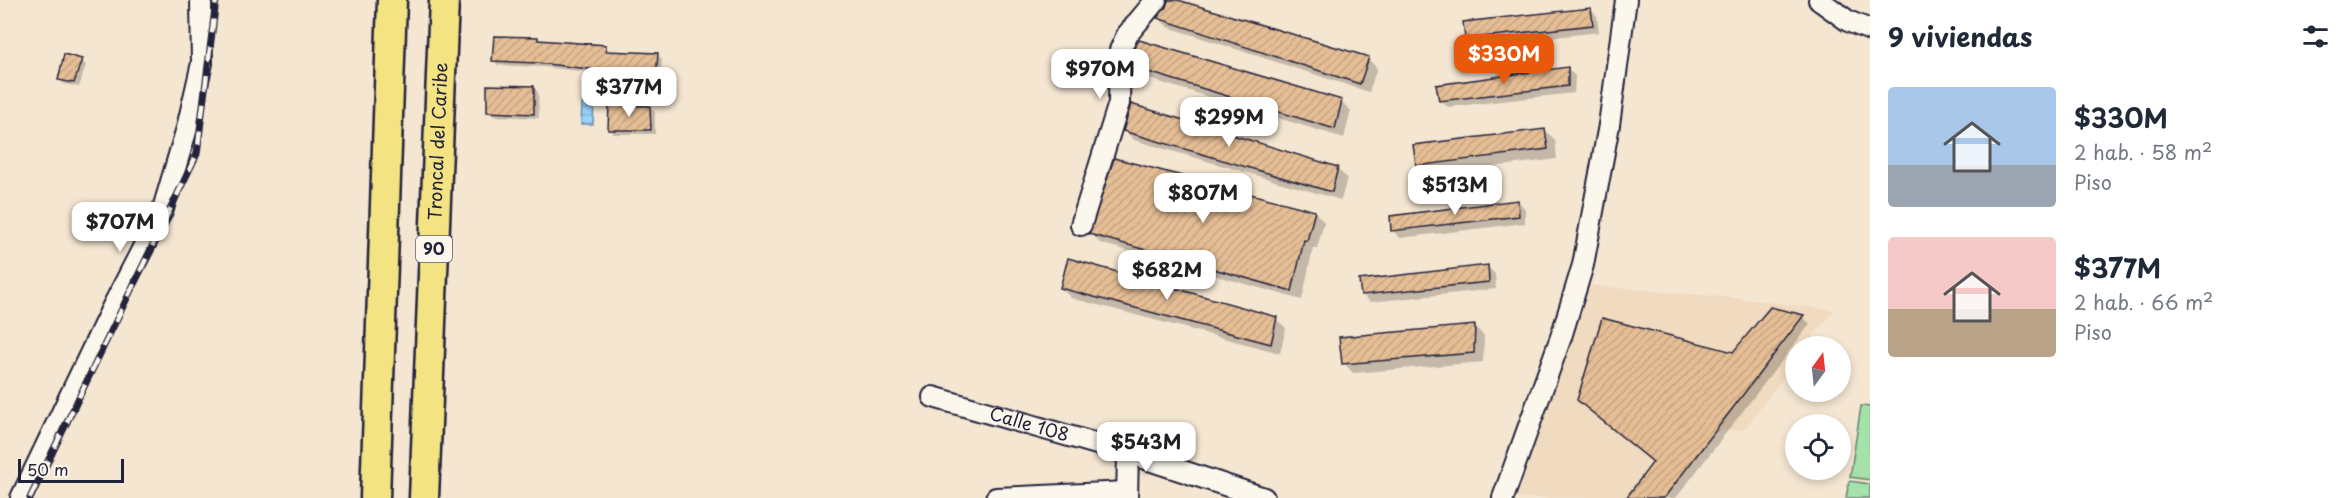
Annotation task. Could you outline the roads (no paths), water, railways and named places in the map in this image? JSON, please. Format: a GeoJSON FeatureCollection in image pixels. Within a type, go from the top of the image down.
{"type":"FeatureCollection","features":[{"type":"Feature","properties":{"kind":"highway"},"geometry":{"type":"LineString","coordinates":[[375,498],[392,0]]}},
{"type":"Feature","properties":{"kind":"highway","name":"Troncal del Caribe"},"geometry":{"type":"LineString","coordinates":[[424,498],[444,0]]}},
{"type":"Feature","properties":{"kind":"street"},"geometry":{"type":"LineString","coordinates":[[21,498],[112,308],[163,209],[187,128],[202,63],[201,0]]}},
{"type":"Feature","properties":{"kind":"street"},"geometry":{"type":"LineString","coordinates":[[1081,225],[1119,104],[1120,50],[1126,35],[1156,0]]}},
{"type":"Feature","properties":{"kind":"street"},"geometry":{"type":"LineString","coordinates":[[1503,498],[1561,337],[1583,265],[1609,125],[1626,0]]}},
{"type":"Feature","properties":{"kind":"street"},"geometry":{"type":"LineString","coordinates":[[1819,0],[1848,21],[1870,30]]}},
{"type":"Feature","properties":{"kind":"street","name":"Calle 108"},"geometry":{"type":"LineString","coordinates":[[933,397],[1128,453],[1264,498]]}},
{"type":"Feature","properties":{"kind":"street"},"geometry":{"type":"LineString","coordinates":[[996,498],[1127,495],[1128,453]]}},
{"type":"Feature","properties":{"kind":"water"},"geometry":{"type":"Polygon","coordinates":[[[587,99],[594,100],[593,124],[581,124],[582,104],[587,99]]]}},
{"type":"Feature","properties":{"kind":"railway"},"geometry":{"type":"LineString","coordinates":[[30,498],[197,154],[216,0]]}}]}
